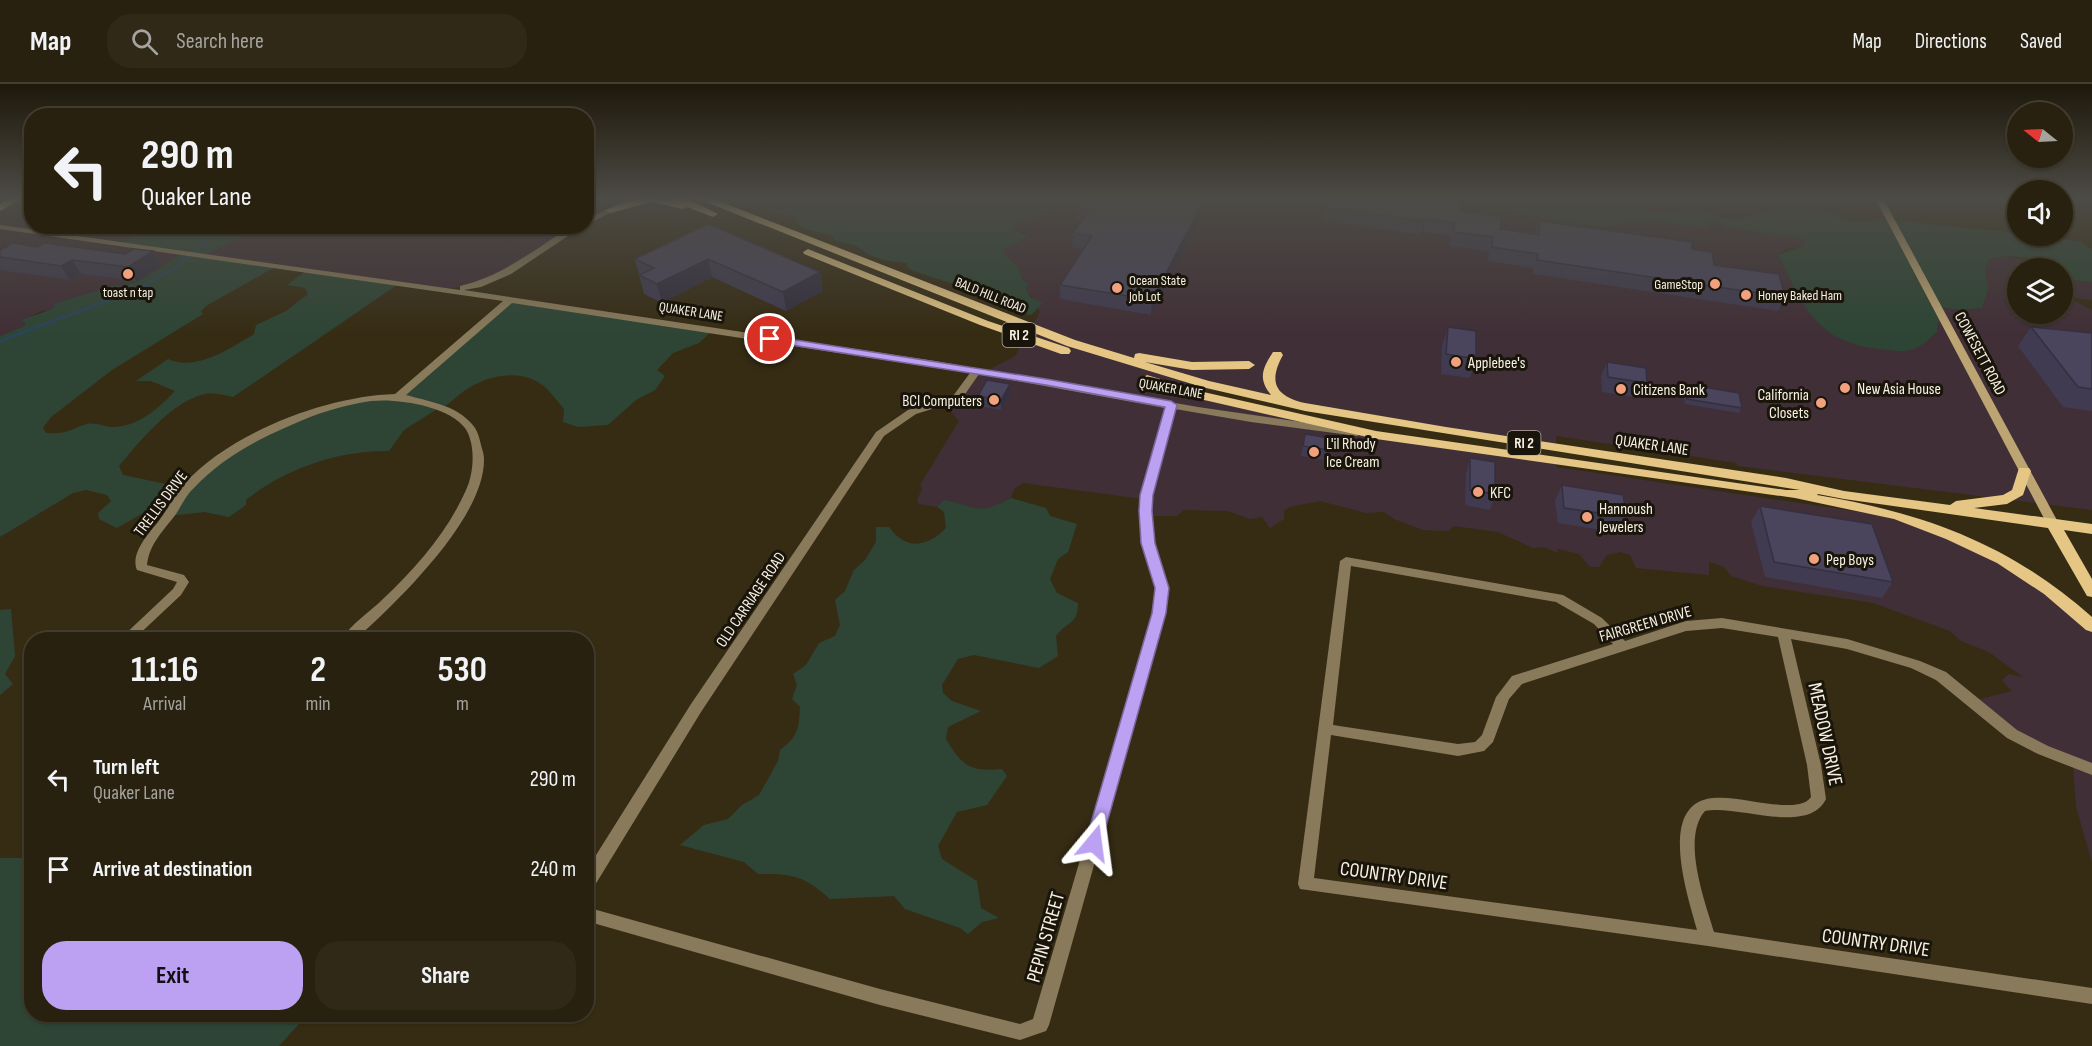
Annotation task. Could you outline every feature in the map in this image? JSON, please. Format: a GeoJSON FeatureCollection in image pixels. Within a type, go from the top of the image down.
{"type":"FeatureCollection","features":[{"type":"Feature","properties":{"kind":"main road","name":"QUAKER LANE"},"geometry":{"type":"LineString","coordinates":[[784,243],[984,323],[1121,371],[1195,394],[1376,435],[1444,446],[1786,494],[1844,495]]}},
{"type":"Feature","properties":{"kind":"main road","name":"BALD HILL ROAD"},"geometry":{"type":"LineString","coordinates":[[816,243],[1071,343],[1206,384]]}},
{"type":"Feature","properties":{"kind":"main road","name":"COWESETT ROAD"},"geometry":{"type":"LineString","coordinates":[[1904,243],[2053,524]]}},
{"type":"Feature","properties":{"kind":"main road"},"geometry":{"type":"LineString","coordinates":[[1071,343],[1192,366],[1249,365]]}},
{"type":"Feature","properties":{"kind":"main road"},"geometry":{"type":"LineString","coordinates":[[1277,355],[1266,378],[1268,386],[1286,403]]}},
{"type":"Feature","properties":{"kind":"main road","name":"QUAKER LANE"},"geometry":{"type":"LineString","coordinates":[[1206,384],[1286,403],[1446,431],[1786,482],[1844,495],[2092,529]]}},
{"type":"Feature","properties":{"kind":"main road"},"geometry":{"type":"LineString","coordinates":[[1444,446],[1446,431]]}},
{"type":"Feature","properties":{"kind":"main road"},"geometry":{"type":"LineString","coordinates":[[1944,509],[2007,498],[2018,492],[2024,471]]}},
{"type":"Feature","properties":{"kind":"main road"},"geometry":{"type":"LineString","coordinates":[[1786,494],[1897,516],[1944,532],[2023,572],[2074,608],[2092,626]]}},
{"type":"Feature","properties":{"kind":"main road"},"geometry":{"type":"LineString","coordinates":[[2053,524],[2092,592]]}},
{"type":"Feature","properties":{"kind":"street","name":"QUAKER LANE"},"geometry":{"type":"LineString","coordinates":[[112,243],[511,299],[976,371],[1319,429],[1376,435]]}},
{"type":"Feature","properties":{"kind":"street"},"geometry":{"type":"LineString","coordinates":[[437,289],[472,287],[501,277],[550,243]]}},
{"type":"Feature","properties":{"kind":"street"},"geometry":{"type":"LineString","coordinates":[[398,397],[511,299],[498,287],[501,277]]}},
{"type":"Feature","properties":{"kind":"street","name":"OLD CARRIAGE ROAD"},"geometry":{"type":"LineString","coordinates":[[594,872],[696,708],[880,434],[912,412],[957,398],[976,371]]}},
{"type":"Feature","properties":{"kind":"street","name":"TRELLIS DRIVE"},"geometry":{"type":"LineString","coordinates":[[134,632],[177,592],[183,582],[180,578],[141,567],[141,558],[147,544],[189,486],[246,443],[285,424],[346,404],[398,397],[440,408],[466,422],[472,431],[477,444],[476,478],[461,514],[448,532],[409,578],[355,632]]}},
{"type":"Feature","properties":{"kind":"street","name":"PEPIN STREET"},"geometry":{"type":"LineString","coordinates":[[594,916],[880,997],[1020,1032],[1040,1024],[1159,613],[1162,588],[1148,543],[1145,511],[1147,495],[1171,405]]}},
{"type":"Feature","properties":{"kind":"street","name":"COUNTRY DRIVE"},"geometry":{"type":"LineString","coordinates":[[1622,645],[1598,621],[1558,598],[1346,561],[1306,884],[1708,939],[2092,996]]}},
{"type":"Feature","properties":{"kind":"street","name":"FAIRGREEN DRIVE"},"geometry":{"type":"LineString","coordinates":[[1326,729],[1458,750],[1479,747],[1488,738],[1503,697],[1517,680],[1622,645],[1702,624],[1722,623],[1847,644],[1915,664],[1941,676],[2012,734],[2043,750],[2092,769]]}},
{"type":"Feature","properties":{"kind":"street","name":"MEADOW DRIVE"},"geometry":{"type":"LineString","coordinates":[[1708,939],[1689,867],[1687,837],[1691,817],[1699,807],[1715,803],[1790,812],[1813,807],[1818,799],[1814,765],[1783,633]]}},
{"type":"Feature","properties":{"kind":"shaded area"},"geometry":{"type":"Polygon","coordinates":[[[0,243],[122,243],[184,253],[137,282],[109,287],[54,304],[55,307],[51,310],[39,312],[23,320],[26,325],[0,336],[0,243]]]}},
{"type":"Feature","properties":{"kind":"shaded area"},"geometry":{"type":"Polygon","coordinates":[[[224,243],[553,243],[497,279],[469,287],[445,288],[206,255],[224,243]]]}},
{"type":"Feature","properties":{"kind":"shaded area"},"geometry":{"type":"Polygon","coordinates":[[[1017,243],[1805,243],[1805,245],[1789,248],[1777,255],[1786,266],[1796,291],[1825,330],[1937,322],[1938,307],[1961,310],[1982,308],[1988,290],[1985,270],[1989,259],[1999,256],[2015,258],[2007,258],[2007,324],[2073,324],[2073,300],[2092,310],[2092,510],[1738,466],[1736,463],[1556,436],[1556,447],[1228,391],[1203,390],[1227,403],[1356,429],[1556,461],[1556,467],[1887,516],[2002,559],[2092,629],[2092,862],[2076,807],[2073,766],[2040,749],[1973,701],[2012,691],[2002,680],[2009,674],[2023,677],[1989,652],[1961,641],[1950,631],[1873,603],[1762,586],[1731,576],[1724,567],[1709,562],[1709,575],[1636,568],[1630,555],[1621,552],[1607,555],[1599,567],[1590,567],[1579,554],[1558,549],[1557,553],[1545,547],[1533,548],[1498,532],[1453,526],[1448,531],[1423,530],[1394,519],[1384,512],[1366,513],[1320,501],[1289,507],[1284,511],[1284,519],[1270,528],[1262,517],[1250,519],[1228,511],[1183,510],[1177,516],[1147,516],[1143,499],[1023,483],[1014,489],[1011,498],[988,510],[971,509],[944,500],[937,507],[919,504],[917,499],[922,490],[920,485],[959,421],[945,405],[952,402],[974,373],[985,372],[1015,356],[1040,312],[1026,289],[1020,270],[1001,250],[1017,243]]]}},
{"type":"Feature","properties":{"kind":"shaded area"},"geometry":{"type":"Polygon","coordinates":[[[2073,279],[2092,282],[2092,300],[2073,298],[2073,279]]]}},
{"type":"Feature","properties":{"kind":"green space"},"geometry":{"type":"Polygon","coordinates":[[[229,243],[206,255],[277,266],[206,306],[201,311],[203,314],[112,370],[51,417],[43,428],[46,433],[64,432],[87,424],[124,426],[148,415],[175,391],[151,381],[136,381],[168,359],[190,363],[213,357],[254,334],[256,325],[286,311],[308,294],[305,288],[287,285],[307,270],[400,283],[233,397],[209,393],[189,400],[178,407],[156,425],[119,466],[123,475],[185,488],[249,440],[343,404],[395,397],[510,299],[712,331],[699,343],[673,353],[657,370],[665,376],[655,390],[636,400],[608,425],[578,427],[563,422],[564,409],[537,381],[527,377],[494,377],[473,385],[448,404],[404,430],[389,451],[351,454],[313,463],[261,489],[246,500],[246,505],[229,517],[204,512],[169,516],[182,491],[117,528],[99,519],[98,513],[111,501],[107,495],[86,490],[73,493],[0,537],[0,336],[26,325],[22,320],[55,307],[53,304],[109,287],[137,282],[183,253],[121,244],[229,243]]]}},
{"type":"Feature","properties":{"kind":"green space"},"geometry":{"type":"Polygon","coordinates":[[[845,243],[1017,243],[1001,250],[1020,270],[1023,281],[1028,283],[1026,289],[1031,298],[1043,303],[1031,315],[1026,314],[963,287],[913,271],[907,267],[907,263],[874,257],[857,246],[845,243]]]}},
{"type":"Feature","properties":{"kind":"green space"},"geometry":{"type":"Polygon","coordinates":[[[1805,243],[2007,243],[2007,246],[2073,246],[2073,243],[2082,243],[2092,250],[2092,282],[2073,279],[2073,258],[1989,259],[1985,270],[1988,290],[1982,308],[1961,310],[1939,307],[1944,322],[1937,322],[1937,332],[1917,348],[1898,351],[1851,343],[1830,333],[1804,305],[1777,255],[1805,245],[1805,243]]]}},
{"type":"Feature","properties":{"kind":"green space"},"geometry":{"type":"Polygon","coordinates":[[[1011,498],[1046,508],[1050,516],[1077,524],[1068,552],[1058,559],[1050,579],[1057,593],[1078,603],[1078,610],[1074,619],[1056,636],[1058,656],[1039,668],[974,655],[958,659],[942,685],[943,693],[952,701],[981,711],[948,727],[946,739],[957,756],[974,768],[1002,769],[1007,776],[987,805],[957,812],[938,846],[942,859],[977,881],[981,908],[999,918],[982,922],[968,934],[960,928],[905,909],[894,896],[830,899],[812,885],[797,878],[758,874],[744,862],[680,845],[704,825],[728,819],[742,805],[759,795],[778,761],[780,750],[791,741],[798,726],[800,707],[792,699],[797,685],[793,674],[806,665],[819,643],[835,636],[840,625],[835,600],[845,591],[854,570],[865,560],[876,542],[876,527],[889,527],[902,540],[909,543],[924,543],[939,535],[946,528],[944,512],[937,507],[944,500],[984,508],[1000,504],[1011,498]]]}},
{"type":"Feature","properties":{"kind":"green space"},"geometry":{"type":"Polygon","coordinates":[[[11,609],[15,656],[5,674],[13,684],[0,695],[0,610],[11,609]]]}},
{"type":"Feature","properties":{"kind":"green space"},"geometry":{"type":"Polygon","coordinates":[[[0,858],[24,858],[24,1022],[301,1022],[279,1046],[0,1046],[0,858]]]}},
{"type":"Feature","properties":{"kind":"building"},"geometry":{"type":"Polygon","coordinates":[[[13,243],[37,247],[45,243],[125,254],[134,249],[153,251],[128,267],[72,260],[61,266],[0,257],[0,250],[13,243]]]}},
{"type":"Feature","properties":{"kind":"building"},"geometry":{"type":"Polygon","coordinates":[[[669,243],[752,243],[820,272],[783,292],[708,259],[657,284],[639,275],[654,268],[635,259],[669,243]]]}},
{"type":"Feature","properties":{"kind":"building"},"geometry":{"type":"Polygon","coordinates":[[[1087,243],[1182,243],[1152,300],[1060,285],[1087,243]]]}},
{"type":"Feature","properties":{"kind":"building"},"geometry":{"type":"Polygon","coordinates":[[[1492,243],[1692,243],[1692,249],[1712,252],[1714,265],[1779,274],[1785,297],[1537,260],[1538,254],[1492,247],[1492,243]]]}},
{"type":"Feature","properties":{"kind":"building"},"geometry":{"type":"Polygon","coordinates":[[[1448,327],[1476,331],[1476,359],[1446,354],[1448,327]]]}},
{"type":"Feature","properties":{"kind":"building"},"geometry":{"type":"Polygon","coordinates":[[[2031,327],[2092,333],[2092,389],[2078,387],[2031,327]]]}},
{"type":"Feature","properties":{"kind":"building"},"geometry":{"type":"Polygon","coordinates":[[[1607,362],[1646,368],[1647,383],[1608,377],[1607,362]]]}},
{"type":"Feature","properties":{"kind":"building"},"geometry":{"type":"Polygon","coordinates":[[[987,380],[1010,384],[1001,400],[978,396],[987,380]]]}},
{"type":"Feature","properties":{"kind":"building"},"geometry":{"type":"Polygon","coordinates":[[[1685,384],[1739,393],[1742,408],[1687,399],[1685,384]]]}},
{"type":"Feature","properties":{"kind":"building"},"geometry":{"type":"Polygon","coordinates":[[[1305,434],[1329,438],[1328,450],[1303,446],[1305,434]]]}},
{"type":"Feature","properties":{"kind":"building"},"geometry":{"type":"Polygon","coordinates":[[[1470,458],[1495,462],[1495,494],[1470,490],[1470,458]]]}},
{"type":"Feature","properties":{"kind":"building"},"geometry":{"type":"Polygon","coordinates":[[[1562,485],[1623,495],[1627,517],[1564,508],[1562,485]]]}},
{"type":"Feature","properties":{"kind":"building"},"geometry":{"type":"Polygon","coordinates":[[[1760,506],[1872,524],[1893,582],[1774,562],[1760,506]]]}},
{"type":"Feature","properties":{"kind":"waterway"},"geometry":{"type":"LineString","coordinates":[[0,341],[138,289],[177,267],[205,243]]}},
{"type":"Feature","properties":{"kind":"place","name":"toast n tap"},"geometry":{"type":"Point","coordinates":[128,274]}},
{"type":"Feature","properties":{"kind":"place","name":"GameStop"},"geometry":{"type":"Point","coordinates":[1715,284]}},
{"type":"Feature","properties":{"kind":"place","name":"Ocean State Job Lot"},"geometry":{"type":"Point","coordinates":[1117,288]}},
{"type":"Feature","properties":{"kind":"place","name":"Honey Baked Ham"},"geometry":{"type":"Point","coordinates":[1746,295]}},
{"type":"Feature","properties":{"kind":"place","name":"Applebee's"},"geometry":{"type":"Point","coordinates":[1456,362]}},
{"type":"Feature","properties":{"kind":"place","name":"New Asia House"},"geometry":{"type":"Point","coordinates":[1845,388]}},
{"type":"Feature","properties":{"kind":"place","name":"Citizens Bank"},"geometry":{"type":"Point","coordinates":[1621,389]}},
{"type":"Feature","properties":{"kind":"place","name":"BCI Computers"},"geometry":{"type":"Point","coordinates":[994,400]}},
{"type":"Feature","properties":{"kind":"place","name":"California Closets"},"geometry":{"type":"Point","coordinates":[1821,403]}},
{"type":"Feature","properties":{"kind":"place","name":"L'il Rhody Ice Cream"},"geometry":{"type":"Point","coordinates":[1314,452]}},
{"type":"Feature","properties":{"kind":"place","name":"KFC"},"geometry":{"type":"Point","coordinates":[1478,492]}},
{"type":"Feature","properties":{"kind":"place","name":"Hannoush Jewelers"},"geometry":{"type":"Point","coordinates":[1587,517]}},
{"type":"Feature","properties":{"kind":"place","name":"Pep Boys"},"geometry":{"type":"Point","coordinates":[1814,559]}},
{"type":"Feature","properties":{"kind":"route"},"geometry":{"type":"LineString","coordinates":[[770,339],[1085,388],[1171,405],[1147,495],[1145,511],[1148,543],[1158,567],[1162,588],[1159,613],[1094,843]]}}]}
